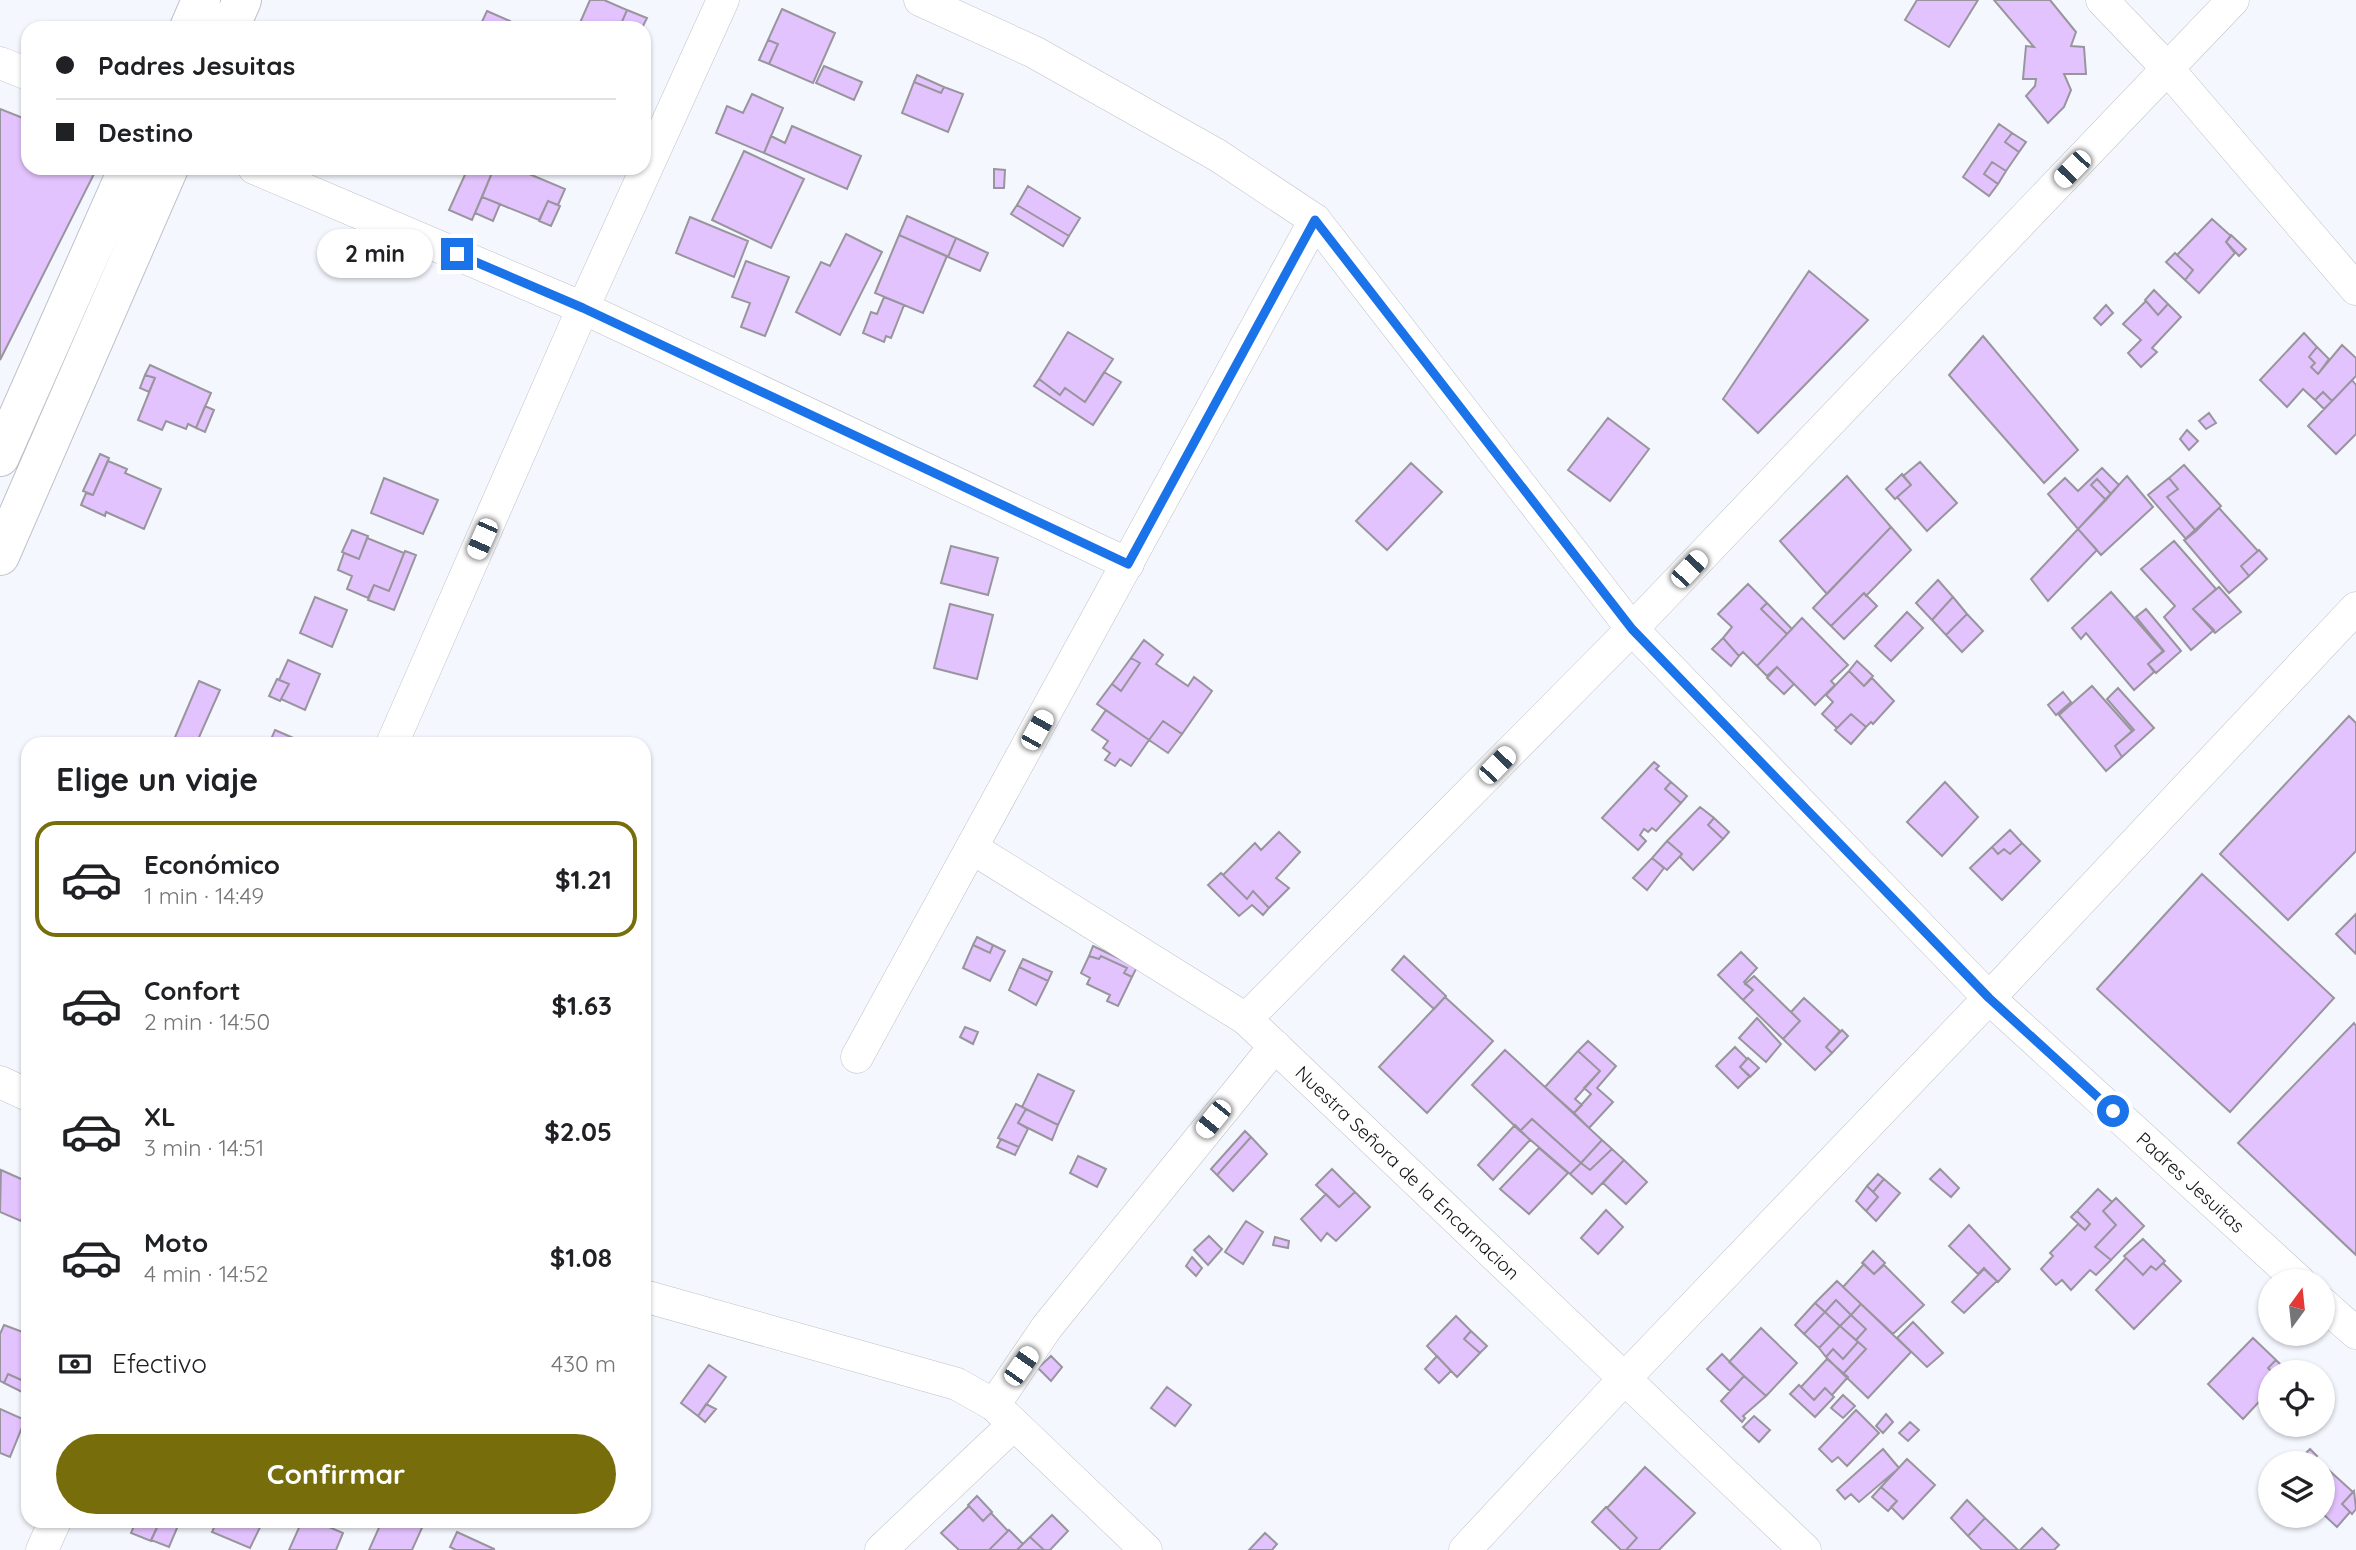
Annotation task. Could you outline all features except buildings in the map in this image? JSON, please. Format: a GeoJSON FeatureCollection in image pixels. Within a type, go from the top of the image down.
{"type":"FeatureCollection","features":[{"type":"Feature","properties":{"kind":"main road"},"geometry":{"type":"LineString","coordinates":[[192,21],[201,0]]}},
{"type":"Feature","properties":{"kind":"main road"},"geometry":{"type":"LineString","coordinates":[[233,21],[242,0]]}},
{"type":"Feature","properties":{"kind":"main road"},"geometry":{"type":"LineString","coordinates":[[0,457],[125,175]]}},
{"type":"Feature","properties":{"kind":"main road"},"geometry":{"type":"LineString","coordinates":[[0,556],[166,175]]}},
{"type":"Feature","properties":{"kind":"street"},"geometry":{"type":"LineString","coordinates":[[651,158],[723,0]]}},
{"type":"Feature","properties":{"kind":"street","name":"Padres Jesuitas"},"geometry":{"type":"LineString","coordinates":[[919,0],[1034,52],[1217,155],[1315,220],[1632,629],[1989,998],[2286,1269]]}},
{"type":"Feature","properties":{"kind":"street"},"geometry":{"type":"LineString","coordinates":[[2102,0],[2167,68],[2356,289]]}},
{"type":"Feature","properties":{"kind":"street"},"geometry":{"type":"LineString","coordinates":[[1246,1019],[1632,629],[2233,0]]}},
{"type":"Feature","properties":{"kind":"street"},"geometry":{"type":"LineString","coordinates":[[0,63],[21,71]]}},
{"type":"Feature","properties":{"kind":"street"},"geometry":{"type":"LineString","coordinates":[[270,175],[583,308],[1128,564]]}},
{"type":"Feature","properties":{"kind":"street"},"geometry":{"type":"LineString","coordinates":[[395,737],[643,175]]}},
{"type":"Feature","properties":{"kind":"street"},"geometry":{"type":"LineString","coordinates":[[857,1057],[1315,220]]}},
{"type":"Feature","properties":{"kind":"street"},"geometry":{"type":"LineString","coordinates":[[1465,1550],[2356,608]]}},
{"type":"Feature","properties":{"kind":"street","name":"Nuestra Señora de la Encarnacion"},"geometry":{"type":"LineString","coordinates":[[972,848],[1246,1019],[1805,1550]]}},
{"type":"Feature","properties":{"kind":"street"},"geometry":{"type":"LineString","coordinates":[[881,1550],[1004,1414],[1047,1326],[1275,1046]]}},
{"type":"Feature","properties":{"kind":"street"},"geometry":{"type":"LineString","coordinates":[[0,1082],[21,1092]]}},
{"type":"Feature","properties":{"kind":"street"},"geometry":{"type":"LineString","coordinates":[[651,1298],[957,1384],[1004,1414],[1146,1550]]}},
{"type":"Feature","properties":{"kind":"street"},"geometry":{"type":"LineString","coordinates":[[2335,1314],[2356,1333]]}},
{"type":"Feature","properties":{"kind":"street"},"geometry":{"type":"LineString","coordinates":[[42,1550],[52,1528]]}},
{"type":"Feature","properties":{"kind":"route"},"geometry":{"type":"LineString","coordinates":[[457,254],[583,308],[1128,564],[1315,220],[1632,629],[1989,998],[2113,1111]]}}]}
